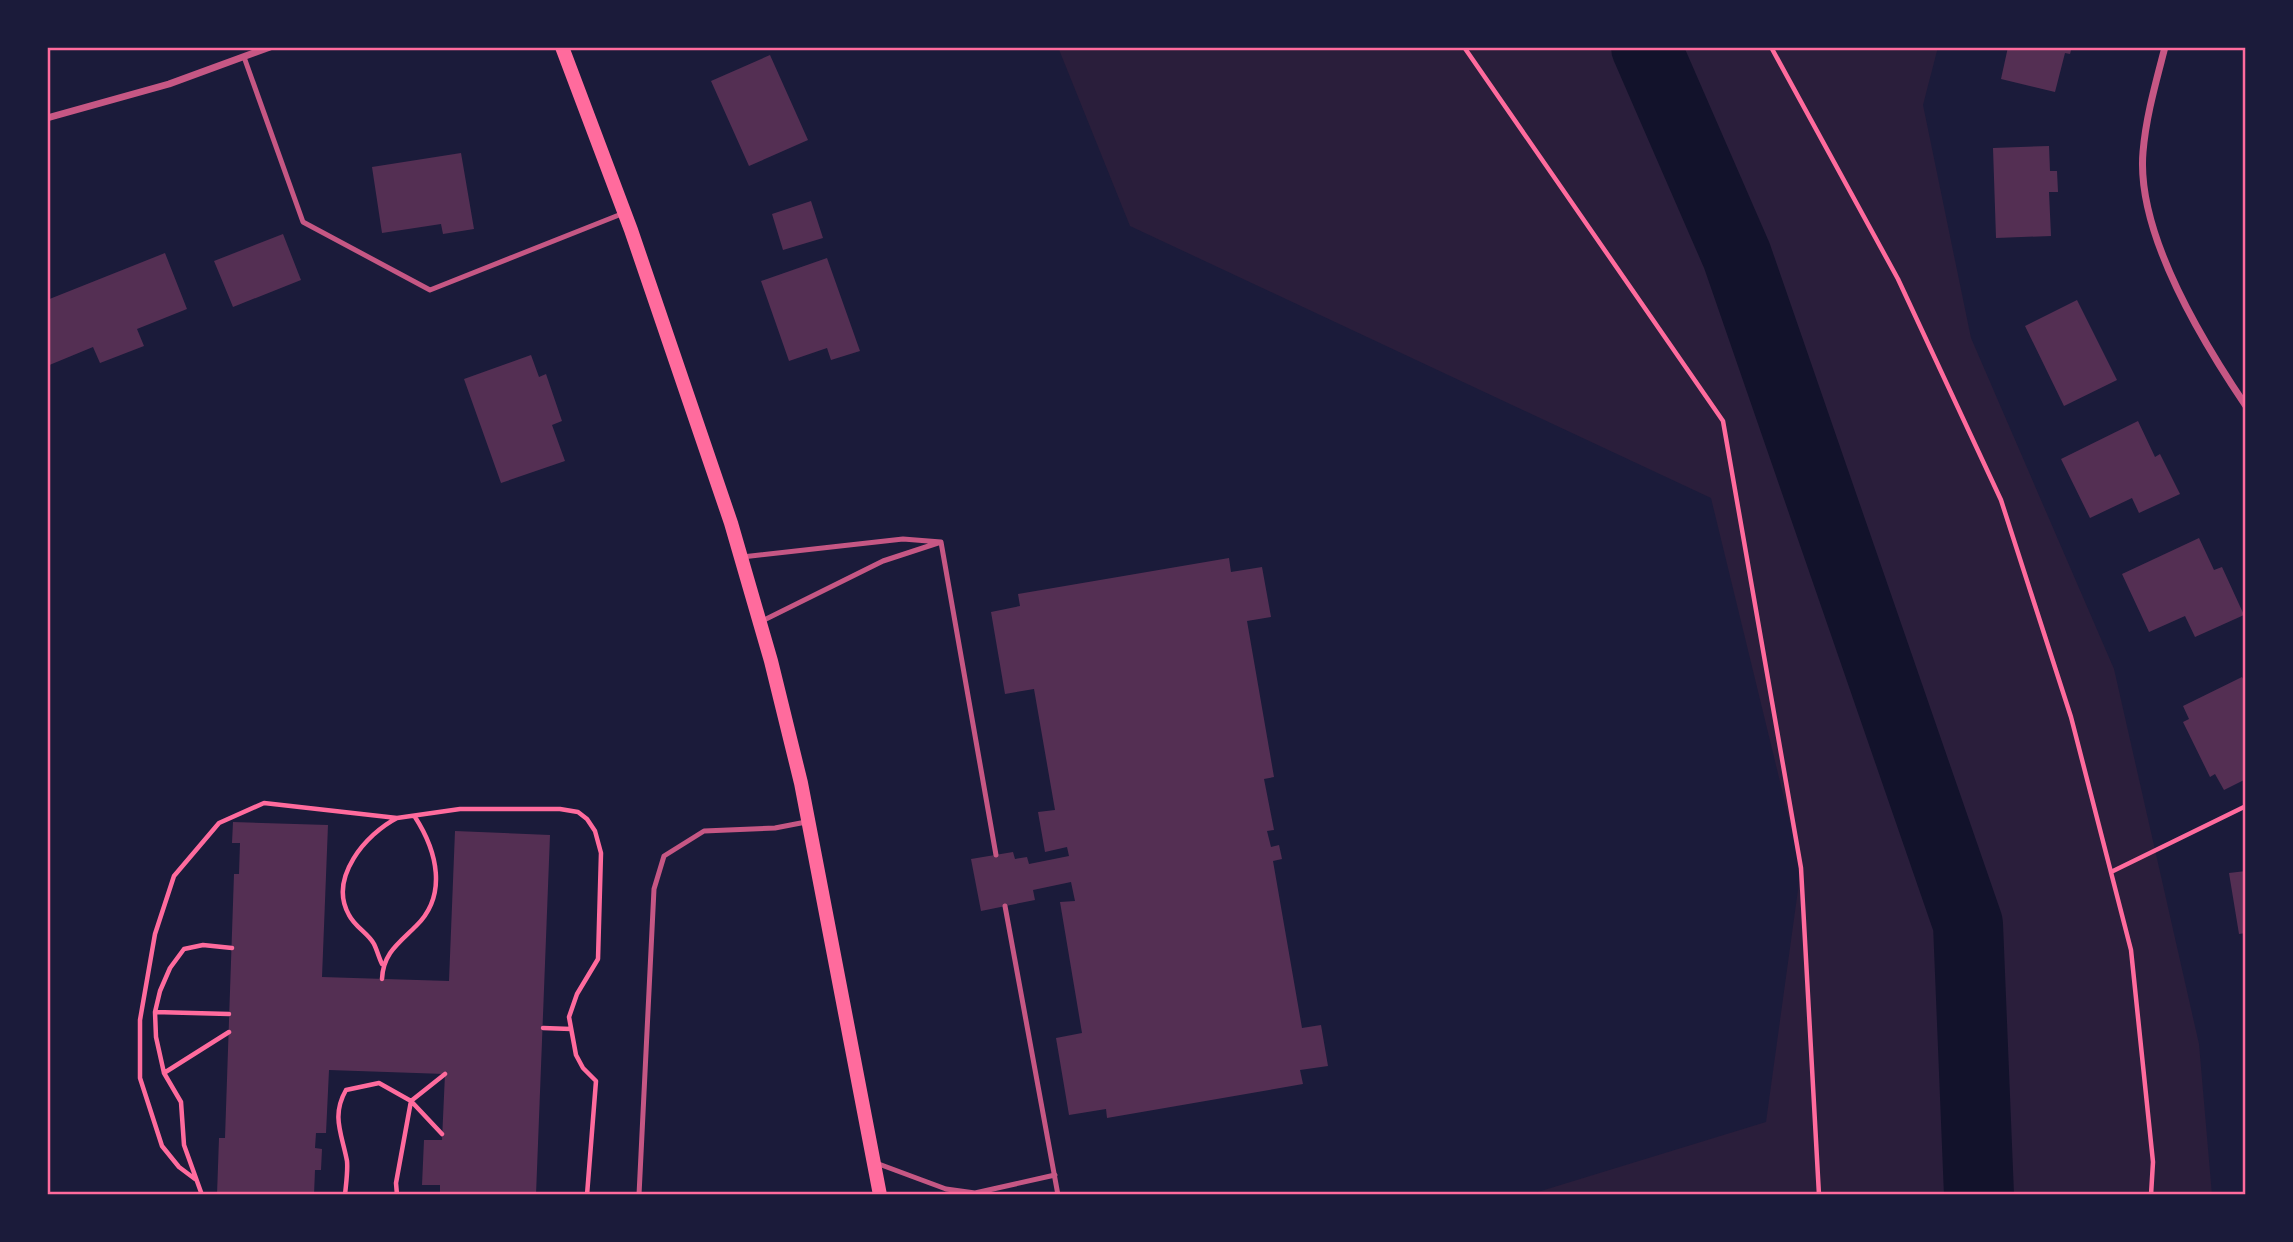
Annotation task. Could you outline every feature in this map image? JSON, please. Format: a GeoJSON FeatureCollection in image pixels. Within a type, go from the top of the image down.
{"type":"FeatureCollection","features":[{"type":"Feature","properties":{"kind":"main road"},"geometry":{"type":"LineString","coordinates":[[562,47],[624,213],[741,557],[760,622],[809,821],[880,1195]]}},
{"type":"Feature","properties":{"kind":"street"},"geometry":{"type":"LineString","coordinates":[[47,118],[169,84],[270,47]]}},
{"type":"Feature","properties":{"kind":"street"},"geometry":{"type":"LineString","coordinates":[[2165,47],[2151,102],[2143,155],[2148,206],[2160,250],[2186,305],[2214,358],[2246,406]]}},
{"type":"Feature","properties":{"kind":"lane"},"geometry":{"type":"LineString","coordinates":[[244,57],[303,222],[430,290],[624,213]]}},
{"type":"Feature","properties":{"kind":"lane"},"geometry":{"type":"LineString","coordinates":[[741,557],[903,539],[941,542]]}},
{"type":"Feature","properties":{"kind":"lane"},"geometry":{"type":"LineString","coordinates":[[760,622],[883,561],[941,542]]}},
{"type":"Feature","properties":{"kind":"lane"},"geometry":{"type":"LineString","coordinates":[[941,542],[996,855]]}},
{"type":"Feature","properties":{"kind":"lane"},"geometry":{"type":"LineString","coordinates":[[639,1195],[654,889],[664,856],[704,831],[775,828],[809,821]]}},
{"type":"Feature","properties":{"kind":"lane"},"geometry":{"type":"LineString","coordinates":[[1005,906],[1058,1195]]}},
{"type":"Feature","properties":{"kind":"lane"},"geometry":{"type":"LineString","coordinates":[[874,1162],[946,1189],[975,1193],[1055,1175]]}},
{"type":"Feature","properties":{"kind":"path"},"geometry":{"type":"LineString","coordinates":[[1464,47],[1723,421],[1801,868],[1819,1195]]}},
{"type":"Feature","properties":{"kind":"path"},"geometry":{"type":"LineString","coordinates":[[1771,47],[1898,279],[2001,500],[2071,717],[2131,950],[2153,1162],[2151,1195]]}},
{"type":"Feature","properties":{"kind":"path"},"geometry":{"type":"LineString","coordinates":[[195,1179],[179,1167],[162,1146],[140,1078],[140,1020],[155,934],[174,876],[219,823],[264,803],[397,818],[460,809],[560,809],[578,812],[587,819],[595,831],[601,853],[598,959],[577,994],[569,1017],[576,1055],[583,1068],[596,1081],[587,1195]]}},
{"type":"Feature","properties":{"kind":"path"},"geometry":{"type":"LineString","coordinates":[[2110,872],[2246,806]]}},
{"type":"Feature","properties":{"kind":"path"},"geometry":{"type":"LineString","coordinates":[[382,965],[397,941],[416,926],[433,906],[435,860],[427,836],[415,817]]}},
{"type":"Feature","properties":{"kind":"path"},"geometry":{"type":"LineString","coordinates":[[382,979],[382,965],[373,942],[349,916],[344,892],[349,869],[359,849],[378,828],[397,818]]}},
{"type":"Feature","properties":{"kind":"path"},"geometry":{"type":"LineString","coordinates":[[202,1195],[184,1145],[181,1102],[164,1073],[156,1037],[155,1013],[170,968],[184,949],[203,945],[232,948]]}},
{"type":"Feature","properties":{"kind":"path"},"geometry":{"type":"LineString","coordinates":[[155,1013],[229,1014]]}},
{"type":"Feature","properties":{"kind":"path"},"geometry":{"type":"LineString","coordinates":[[543,1028],[570,1029]]}},
{"type":"Feature","properties":{"kind":"path"},"geometry":{"type":"LineString","coordinates":[[164,1073],[229,1032]]}},
{"type":"Feature","properties":{"kind":"path"},"geometry":{"type":"LineString","coordinates":[[397,1195],[396,1183],[411,1101],[445,1074]]}},
{"type":"Feature","properties":{"kind":"path"},"geometry":{"type":"LineString","coordinates":[[345,1195],[347,1164],[337,1125],[338,1104],[346,1090],[379,1083],[411,1101],[442,1134]]}},
{"type":"Feature","properties":{"kind":"shaded area"},"geometry":{"type":"Polygon","coordinates":[[[1058,47],[1938,47],[1923,105],[1971,338],[2114,669],[2199,1044],[2212,1195],[1528,1195],[1766,1122],[1801,868],[1711,498],[1130,226],[1058,47]]]}},
{"type":"Feature","properties":{"kind":"building"},"geometry":{"type":"Polygon","coordinates":[[[2008,47],[2072,47],[2070,54],[2065,53],[2055,92],[2001,79],[2008,47]]]}},
{"type":"Feature","properties":{"kind":"building"},"geometry":{"type":"Polygon","coordinates":[[[770,55],[808,140],[749,166],[711,81],[770,55]]]}},
{"type":"Feature","properties":{"kind":"building"},"geometry":{"type":"Polygon","coordinates":[[[2049,146],[2050,171],[2057,171],[2058,192],[2049,192],[2051,236],[1996,238],[1993,148],[2049,146]]]}},
{"type":"Feature","properties":{"kind":"building"},"geometry":{"type":"Polygon","coordinates":[[[461,153],[474,229],[443,234],[441,224],[382,233],[372,167],[461,153]]]}},
{"type":"Feature","properties":{"kind":"building"},"geometry":{"type":"Polygon","coordinates":[[[811,201],[823,238],[783,250],[772,214],[811,201]]]}},
{"type":"Feature","properties":{"kind":"building"},"geometry":{"type":"Polygon","coordinates":[[[283,234],[301,280],[233,307],[214,261],[283,234]]]}},
{"type":"Feature","properties":{"kind":"building"},"geometry":{"type":"Polygon","coordinates":[[[165,253],[187,309],[137,329],[144,346],[100,363],[93,347],[47,366],[47,300],[165,253]]]}},
{"type":"Feature","properties":{"kind":"building"},"geometry":{"type":"Polygon","coordinates":[[[827,258],[860,351],[831,360],[827,348],[789,361],[761,281],[827,258]]]}},
{"type":"Feature","properties":{"kind":"building"},"geometry":{"type":"Polygon","coordinates":[[[2077,300],[2117,380],[2064,406],[2025,326],[2077,300]]]}},
{"type":"Feature","properties":{"kind":"building"},"geometry":{"type":"Polygon","coordinates":[[[531,355],[539,377],[546,374],[562,421],[552,425],[565,461],[501,483],[464,379],[531,355]]]}},
{"type":"Feature","properties":{"kind":"building"},"geometry":{"type":"Polygon","coordinates":[[[2138,421],[2155,457],[2160,454],[2180,494],[2139,513],[2132,498],[2090,518],[2061,459],[2138,421]]]}},
{"type":"Feature","properties":{"kind":"building"},"geometry":{"type":"Polygon","coordinates":[[[2199,538],[2214,570],[2222,567],[2244,615],[2195,637],[2185,616],[2149,632],[2122,574],[2199,538]]]}},
{"type":"Feature","properties":{"kind":"building"},"geometry":{"type":"Polygon","coordinates":[[[1229,558],[1231,572],[1262,567],[1271,617],[1247,621],[1274,777],[1264,779],[1274,830],[1267,831],[1271,847],[1279,845],[1282,859],[1273,861],[1302,1028],[1321,1025],[1328,1066],[1300,1070],[1303,1084],[1107,1118],[1106,1109],[1069,1115],[1056,1038],[1082,1033],[1060,902],[1075,901],[1071,882],[1033,890],[1035,900],[981,911],[971,859],[1013,852],[1015,859],[1027,857],[1029,864],[1069,856],[1067,847],[1045,852],[1038,812],[1055,810],[1034,689],[1005,694],[991,612],[1020,606],[1018,594],[1229,558]]]}},
{"type":"Feature","properties":{"kind":"building"},"geometry":{"type":"Polygon","coordinates":[[[2242,677],[2246,684],[2246,779],[2224,790],[2215,774],[2210,777],[2183,722],[2189,719],[2183,706],[2242,677]]]}},
{"type":"Feature","properties":{"kind":"building"},"geometry":{"type":"Polygon","coordinates":[[[233,822],[328,825],[322,977],[449,981],[455,831],[550,835],[536,1195],[440,1195],[440,1185],[422,1185],[424,1140],[442,1140],[445,1074],[329,1070],[326,1133],[316,1133],[315,1148],[322,1149],[321,1170],[315,1170],[314,1195],[217,1195],[219,1138],[225,1138],[234,874],[239,874],[240,843],[232,843],[233,822]]]}},
{"type":"Feature","properties":{"kind":"building"},"geometry":{"type":"Polygon","coordinates":[[[2246,871],[2246,933],[2239,934],[2229,873],[2246,871]]]}},
{"type":"Feature","properties":{"kind":"waterway"},"geometry":{"type":"LineString","coordinates":[[1646,47],[1737,256],[1968,924],[1979,1195]]}}]}
